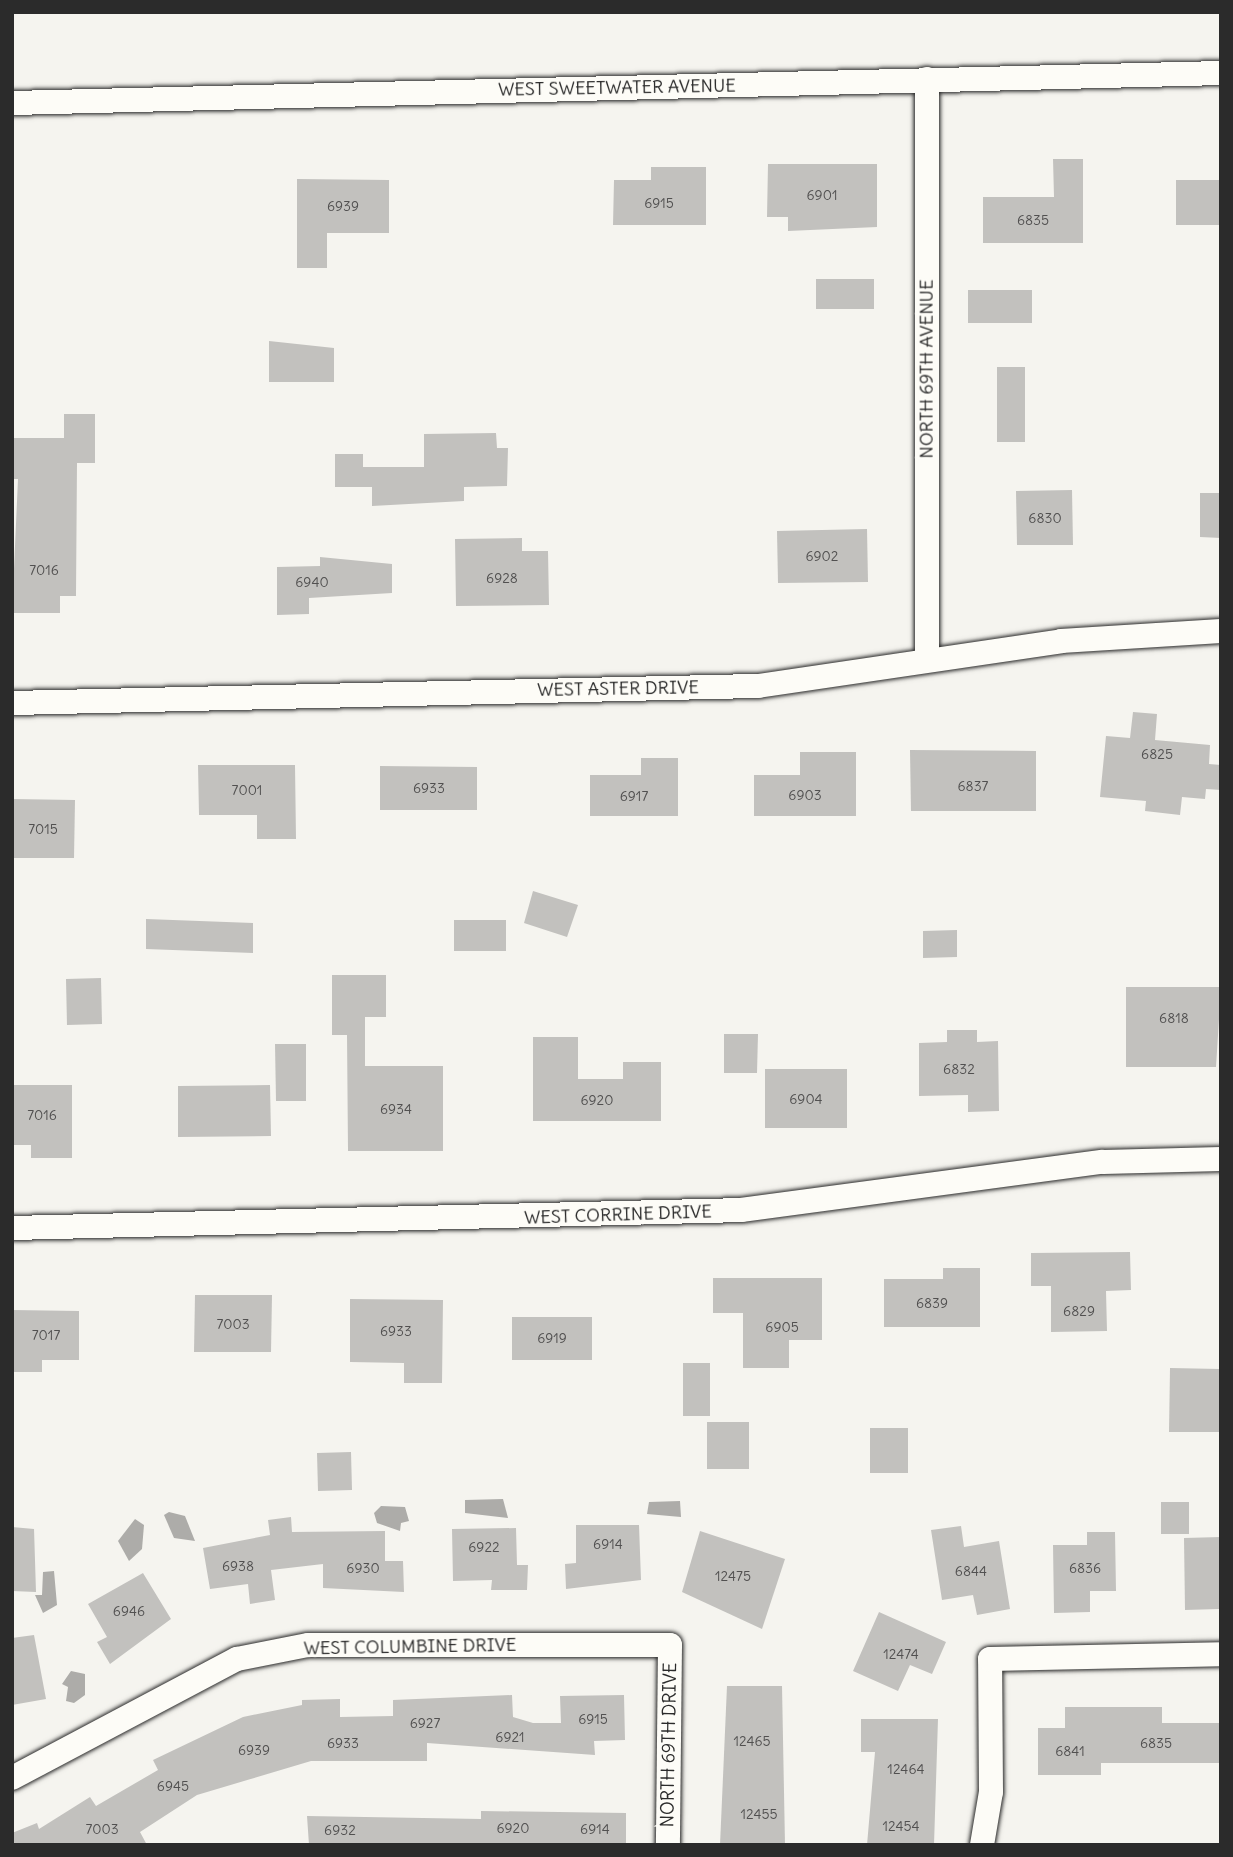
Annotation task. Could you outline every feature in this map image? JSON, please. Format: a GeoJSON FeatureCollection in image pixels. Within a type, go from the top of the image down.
{"type":"FeatureCollection","features":[{"type":"Feature","properties":{"kind":"street","name":"WEST SWEETWATER AVENUE"},"geometry":{"type":"LineString","coordinates":[[12,103],[1221,72]]}},
{"type":"Feature","properties":{"kind":"street","name":"NORTH 69TH AVENUE"},"geometry":{"type":"LineString","coordinates":[[928,79],[928,659]]}},
{"type":"Feature","properties":{"kind":"street","name":"WEST ASTER DRIVE"},"geometry":{"type":"LineString","coordinates":[[12,702],[758,685],[1061,640],[1221,631]]}},
{"type":"Feature","properties":{"kind":"street","name":"WEST CORRINE DRIVE"},"geometry":{"type":"LineString","coordinates":[[12,1228],[741,1210],[1103,1162],[1221,1159]]}},
{"type":"Feature","properties":{"kind":"street","name":"WEST COLUMBINE DRIVE"},"geometry":{"type":"LineString","coordinates":[[12,1778],[237,1659],[308,1646],[670,1646]]}},
{"type":"Feature","properties":{"kind":"street","name":"NORTH 69TH DRIVE"},"geometry":{"type":"LineString","coordinates":[[668,1845],[670,1646]]}},
{"type":"Feature","properties":{"kind":"street"},"geometry":{"type":"LineString","coordinates":[[982,1845],[991,1792],[990,1659],[1221,1654]]}},
{"type":"Feature","properties":{"kind":"shaded area"},"geometry":{"type":"Polygon","coordinates":[[[503,1499],[508,1518],[465,1513],[465,1500],[503,1499]]]}},
{"type":"Feature","properties":{"kind":"shaded area"},"geometry":{"type":"Polygon","coordinates":[[[680,1501],[681,1517],[647,1514],[649,1502],[680,1501]]]}},
{"type":"Feature","properties":{"kind":"shaded area"},"geometry":{"type":"Polygon","coordinates":[[[381,1506],[405,1507],[409,1521],[401,1523],[400,1531],[377,1523],[374,1513],[381,1506]]]}},
{"type":"Feature","properties":{"kind":"shaded area"},"geometry":{"type":"Polygon","coordinates":[[[169,1512],[185,1516],[195,1541],[174,1538],[164,1515],[169,1512]]]}},
{"type":"Feature","properties":{"kind":"shaded area"},"geometry":{"type":"Polygon","coordinates":[[[135,1519],[144,1525],[142,1549],[129,1561],[118,1541],[135,1519]]]}},
{"type":"Feature","properties":{"kind":"shaded area"},"geometry":{"type":"Polygon","coordinates":[[[54,1571],[57,1605],[43,1613],[35,1595],[42,1595],[43,1572],[54,1571]]]}},
{"type":"Feature","properties":{"kind":"shaded area"},"geometry":{"type":"Polygon","coordinates":[[[71,1671],[85,1674],[85,1695],[74,1703],[66,1701],[68,1687],[62,1684],[71,1671]]]}},
{"type":"Feature","properties":{"kind":"building"},"geometry":{"type":"Polygon","coordinates":[[[1053,159],[1083,159],[1083,243],[983,243],[983,197],[1054,197],[1053,159]]]}},
{"type":"Feature","properties":{"kind":"building"},"geometry":{"type":"Polygon","coordinates":[[[768,164],[877,164],[877,227],[788,231],[788,217],[767,217],[768,164]]]}},
{"type":"Feature","properties":{"kind":"building"},"geometry":{"type":"Polygon","coordinates":[[[651,167],[706,167],[706,225],[613,225],[614,180],[651,180],[651,167]]]}},
{"type":"Feature","properties":{"kind":"building"},"geometry":{"type":"Polygon","coordinates":[[[297,179],[389,180],[389,233],[327,233],[327,268],[297,268],[297,179]]]}},
{"type":"Feature","properties":{"kind":"building"},"geometry":{"type":"Polygon","coordinates":[[[1176,180],[1221,180],[1221,225],[1176,225],[1176,180]]]}},
{"type":"Feature","properties":{"kind":"building"},"geometry":{"type":"Polygon","coordinates":[[[816,279],[874,279],[874,309],[816,309],[816,279]]]}},
{"type":"Feature","properties":{"kind":"building"},"geometry":{"type":"Polygon","coordinates":[[[968,290],[1032,290],[1032,323],[968,323],[968,290]]]}},
{"type":"Feature","properties":{"kind":"building"},"geometry":{"type":"Polygon","coordinates":[[[269,341],[334,348],[334,382],[269,382],[269,341]]]}},
{"type":"Feature","properties":{"kind":"building"},"geometry":{"type":"Polygon","coordinates":[[[997,367],[1025,367],[1025,442],[997,442],[997,367]]]}},
{"type":"Feature","properties":{"kind":"building"},"geometry":{"type":"Polygon","coordinates":[[[64,414],[95,414],[95,463],[77,463],[76,596],[60,596],[60,613],[12,613],[18,479],[12,479],[12,438],[64,438],[64,414]]]}},
{"type":"Feature","properties":{"kind":"building"},"geometry":{"type":"Polygon","coordinates":[[[496,433],[497,448],[508,448],[507,486],[464,487],[464,501],[372,506],[372,487],[335,487],[335,454],[363,454],[363,467],[424,467],[424,434],[496,433]]]}},
{"type":"Feature","properties":{"kind":"building"},"geometry":{"type":"Polygon","coordinates":[[[1072,490],[1073,545],[1017,545],[1016,491],[1072,490]]]}},
{"type":"Feature","properties":{"kind":"building"},"geometry":{"type":"Polygon","coordinates":[[[1200,493],[1221,493],[1221,538],[1200,537],[1200,493]]]}},
{"type":"Feature","properties":{"kind":"building"},"geometry":{"type":"Polygon","coordinates":[[[867,529],[868,582],[778,583],[777,531],[867,529]]]}},
{"type":"Feature","properties":{"kind":"building"},"geometry":{"type":"Polygon","coordinates":[[[522,538],[522,551],[548,551],[549,605],[456,606],[455,539],[522,538]]]}},
{"type":"Feature","properties":{"kind":"building"},"geometry":{"type":"Polygon","coordinates":[[[320,557],[392,564],[392,593],[309,598],[309,614],[277,615],[277,567],[320,566],[320,557]]]}},
{"type":"Feature","properties":{"kind":"building"},"geometry":{"type":"Polygon","coordinates":[[[1133,712],[1157,714],[1155,740],[1210,745],[1209,764],[1221,765],[1221,790],[1206,789],[1205,799],[1182,797],[1180,815],[1145,811],[1146,801],[1100,797],[1106,736],[1130,738],[1133,712]]]}},
{"type":"Feature","properties":{"kind":"building"},"geometry":{"type":"Polygon","coordinates":[[[910,750],[1036,751],[1036,811],[911,811],[910,750]]]}},
{"type":"Feature","properties":{"kind":"building"},"geometry":{"type":"Polygon","coordinates":[[[800,752],[856,752],[856,816],[754,816],[754,775],[800,775],[800,752]]]}},
{"type":"Feature","properties":{"kind":"building"},"geometry":{"type":"Polygon","coordinates":[[[641,758],[678,758],[678,816],[590,816],[590,775],[641,775],[641,758]]]}},
{"type":"Feature","properties":{"kind":"building"},"geometry":{"type":"Polygon","coordinates":[[[198,765],[295,765],[296,839],[257,839],[257,815],[199,815],[198,765]]]}},
{"type":"Feature","properties":{"kind":"building"},"geometry":{"type":"Polygon","coordinates":[[[380,766],[477,767],[477,810],[380,810],[380,766]]]}},
{"type":"Feature","properties":{"kind":"building"},"geometry":{"type":"Polygon","coordinates":[[[12,799],[75,800],[74,858],[12,858],[12,799]]]}},
{"type":"Feature","properties":{"kind":"building"},"geometry":{"type":"Polygon","coordinates":[[[533,891],[578,905],[567,937],[524,923],[533,891]]]}},
{"type":"Feature","properties":{"kind":"building"},"geometry":{"type":"Polygon","coordinates":[[[146,919],[253,923],[253,953],[146,949],[146,919]]]}},
{"type":"Feature","properties":{"kind":"building"},"geometry":{"type":"Polygon","coordinates":[[[454,920],[506,920],[506,951],[454,951],[454,920]]]}},
{"type":"Feature","properties":{"kind":"building"},"geometry":{"type":"Polygon","coordinates":[[[957,930],[957,957],[923,958],[923,931],[957,930]]]}},
{"type":"Feature","properties":{"kind":"building"},"geometry":{"type":"Polygon","coordinates":[[[332,975],[386,975],[386,1017],[365,1017],[365,1066],[443,1066],[443,1151],[348,1151],[347,1035],[332,1035],[332,975]]]}},
{"type":"Feature","properties":{"kind":"building"},"geometry":{"type":"Polygon","coordinates":[[[101,978],[102,1024],[67,1025],[66,979],[101,978]]]}},
{"type":"Feature","properties":{"kind":"building"},"geometry":{"type":"Polygon","coordinates":[[[1126,987],[1221,987],[1216,1067],[1126,1067],[1126,987]]]}},
{"type":"Feature","properties":{"kind":"building"},"geometry":{"type":"Polygon","coordinates":[[[947,1030],[977,1030],[977,1042],[998,1041],[999,1111],[968,1112],[968,1095],[919,1096],[919,1043],[947,1042],[947,1030]]]}},
{"type":"Feature","properties":{"kind":"building"},"geometry":{"type":"Polygon","coordinates":[[[724,1034],[758,1034],[757,1073],[724,1073],[724,1034]]]}},
{"type":"Feature","properties":{"kind":"building"},"geometry":{"type":"Polygon","coordinates":[[[533,1037],[578,1037],[578,1079],[623,1079],[623,1062],[661,1062],[661,1121],[533,1121],[533,1037]]]}},
{"type":"Feature","properties":{"kind":"building"},"geometry":{"type":"Polygon","coordinates":[[[275,1044],[306,1044],[306,1101],[276,1101],[275,1044]]]}},
{"type":"Feature","properties":{"kind":"building"},"geometry":{"type":"Polygon","coordinates":[[[765,1069],[847,1069],[847,1128],[765,1128],[765,1069]]]}},
{"type":"Feature","properties":{"kind":"building"},"geometry":{"type":"Polygon","coordinates":[[[12,1085],[72,1085],[72,1158],[31,1158],[31,1145],[12,1145],[12,1085]]]}},
{"type":"Feature","properties":{"kind":"building"},"geometry":{"type":"Polygon","coordinates":[[[270,1085],[271,1136],[178,1137],[178,1086],[270,1085]]]}},
{"type":"Feature","properties":{"kind":"building"},"geometry":{"type":"Polygon","coordinates":[[[1130,1252],[1131,1290],[1106,1291],[1107,1331],[1051,1332],[1051,1286],[1031,1286],[1031,1253],[1130,1252]]]}},
{"type":"Feature","properties":{"kind":"building"},"geometry":{"type":"Polygon","coordinates":[[[943,1268],[980,1268],[980,1327],[884,1327],[884,1279],[943,1279],[943,1268]]]}},
{"type":"Feature","properties":{"kind":"building"},"geometry":{"type":"Polygon","coordinates":[[[713,1278],[822,1278],[822,1340],[789,1340],[789,1368],[743,1368],[743,1313],[713,1313],[713,1278]]]}},
{"type":"Feature","properties":{"kind":"building"},"geometry":{"type":"Polygon","coordinates":[[[195,1295],[272,1295],[271,1352],[194,1352],[195,1295]]]}},
{"type":"Feature","properties":{"kind":"building"},"geometry":{"type":"Polygon","coordinates":[[[350,1299],[443,1300],[442,1383],[404,1383],[404,1363],[350,1362],[350,1299]]]}},
{"type":"Feature","properties":{"kind":"building"},"geometry":{"type":"Polygon","coordinates":[[[12,1310],[79,1311],[79,1360],[42,1360],[42,1372],[12,1372],[12,1310]]]}},
{"type":"Feature","properties":{"kind":"building"},"geometry":{"type":"Polygon","coordinates":[[[512,1317],[592,1317],[592,1360],[512,1360],[512,1317]]]}},
{"type":"Feature","properties":{"kind":"building"},"geometry":{"type":"Polygon","coordinates":[[[683,1363],[710,1363],[710,1416],[683,1416],[683,1363]]]}},
{"type":"Feature","properties":{"kind":"building"},"geometry":{"type":"Polygon","coordinates":[[[1170,1368],[1220,1369],[1219,1432],[1169,1432],[1170,1368]]]}},
{"type":"Feature","properties":{"kind":"building"},"geometry":{"type":"Polygon","coordinates":[[[707,1422],[749,1422],[749,1469],[707,1469],[707,1422]]]}},
{"type":"Feature","properties":{"kind":"building"},"geometry":{"type":"Polygon","coordinates":[[[870,1428],[908,1428],[908,1473],[870,1473],[870,1428]]]}},
{"type":"Feature","properties":{"kind":"building"},"geometry":{"type":"Polygon","coordinates":[[[351,1452],[352,1490],[318,1491],[317,1453],[351,1452]]]}},
{"type":"Feature","properties":{"kind":"building"},"geometry":{"type":"Polygon","coordinates":[[[1161,1502],[1189,1502],[1189,1534],[1161,1534],[1161,1502]]]}},
{"type":"Feature","properties":{"kind":"building"},"geometry":{"type":"Polygon","coordinates":[[[291,1517],[292,1532],[385,1531],[385,1561],[403,1561],[404,1592],[323,1588],[323,1564],[271,1570],[275,1600],[250,1604],[248,1584],[210,1589],[203,1548],[270,1535],[268,1520],[291,1517]]]}},
{"type":"Feature","properties":{"kind":"building"},"geometry":{"type":"Polygon","coordinates":[[[576,1525],[639,1525],[641,1580],[566,1589],[565,1564],[576,1563],[576,1525]]]}},
{"type":"Feature","properties":{"kind":"building"},"geometry":{"type":"Polygon","coordinates":[[[961,1526],[964,1547],[999,1541],[1010,1609],[977,1615],[973,1595],[942,1600],[931,1530],[961,1526]]]}},
{"type":"Feature","properties":{"kind":"building"},"geometry":{"type":"Polygon","coordinates":[[[12,1527],[34,1529],[36,1592],[12,1591],[12,1527]]]}},
{"type":"Feature","properties":{"kind":"building"},"geometry":{"type":"Polygon","coordinates":[[[516,1528],[517,1565],[528,1565],[527,1590],[491,1590],[492,1580],[453,1581],[452,1529],[516,1528]]]}},
{"type":"Feature","properties":{"kind":"building"},"geometry":{"type":"Polygon","coordinates":[[[700,1531],[785,1559],[762,1629],[682,1592],[700,1531]]]}},
{"type":"Feature","properties":{"kind":"building"},"geometry":{"type":"Polygon","coordinates":[[[1087,1532],[1115,1532],[1116,1591],[1090,1591],[1090,1612],[1054,1613],[1053,1545],[1087,1545],[1087,1532]]]}},
{"type":"Feature","properties":{"kind":"building"},"geometry":{"type":"Polygon","coordinates":[[[1221,1537],[1219,1609],[1185,1610],[1184,1538],[1221,1537]]]}},
{"type":"Feature","properties":{"kind":"building"},"geometry":{"type":"Polygon","coordinates":[[[143,1573],[171,1619],[110,1664],[97,1642],[107,1637],[88,1604],[143,1573]]]}},
{"type":"Feature","properties":{"kind":"building"},"geometry":{"type":"Polygon","coordinates":[[[879,1612],[946,1642],[932,1674],[910,1665],[898,1691],[853,1671],[879,1612]]]}},
{"type":"Feature","properties":{"kind":"building"},"geometry":{"type":"Polygon","coordinates":[[[34,1635],[46,1699],[12,1705],[12,1638],[34,1635]]]}},
{"type":"Feature","properties":{"kind":"building"},"geometry":{"type":"Polygon","coordinates":[[[727,1686],[782,1686],[785,1845],[720,1845],[727,1686]]]}},
{"type":"Feature","properties":{"kind":"building"},"geometry":{"type":"Polygon","coordinates":[[[512,1695],[513,1717],[533,1723],[561,1723],[560,1696],[624,1695],[625,1740],[594,1741],[595,1755],[427,1743],[427,1761],[311,1761],[197,1795],[140,1832],[147,1845],[12,1845],[12,1833],[37,1823],[39,1829],[90,1797],[96,1806],[158,1770],[153,1760],[243,1717],[302,1705],[302,1700],[340,1699],[340,1717],[393,1716],[393,1700],[512,1695]]]}},
{"type":"Feature","properties":{"kind":"building"},"geometry":{"type":"Polygon","coordinates":[[[1065,1707],[1162,1707],[1162,1723],[1221,1723],[1221,1763],[1101,1763],[1101,1775],[1038,1775],[1038,1728],[1065,1728],[1065,1707]]]}},
{"type":"Feature","properties":{"kind":"building"},"geometry":{"type":"Polygon","coordinates":[[[861,1719],[938,1719],[934,1845],[867,1845],[875,1752],[861,1752],[861,1719]]]}},
{"type":"Feature","properties":{"kind":"building"},"geometry":{"type":"Polygon","coordinates":[[[481,1811],[626,1813],[626,1845],[309,1845],[307,1816],[481,1819],[481,1811]]]}}]}
